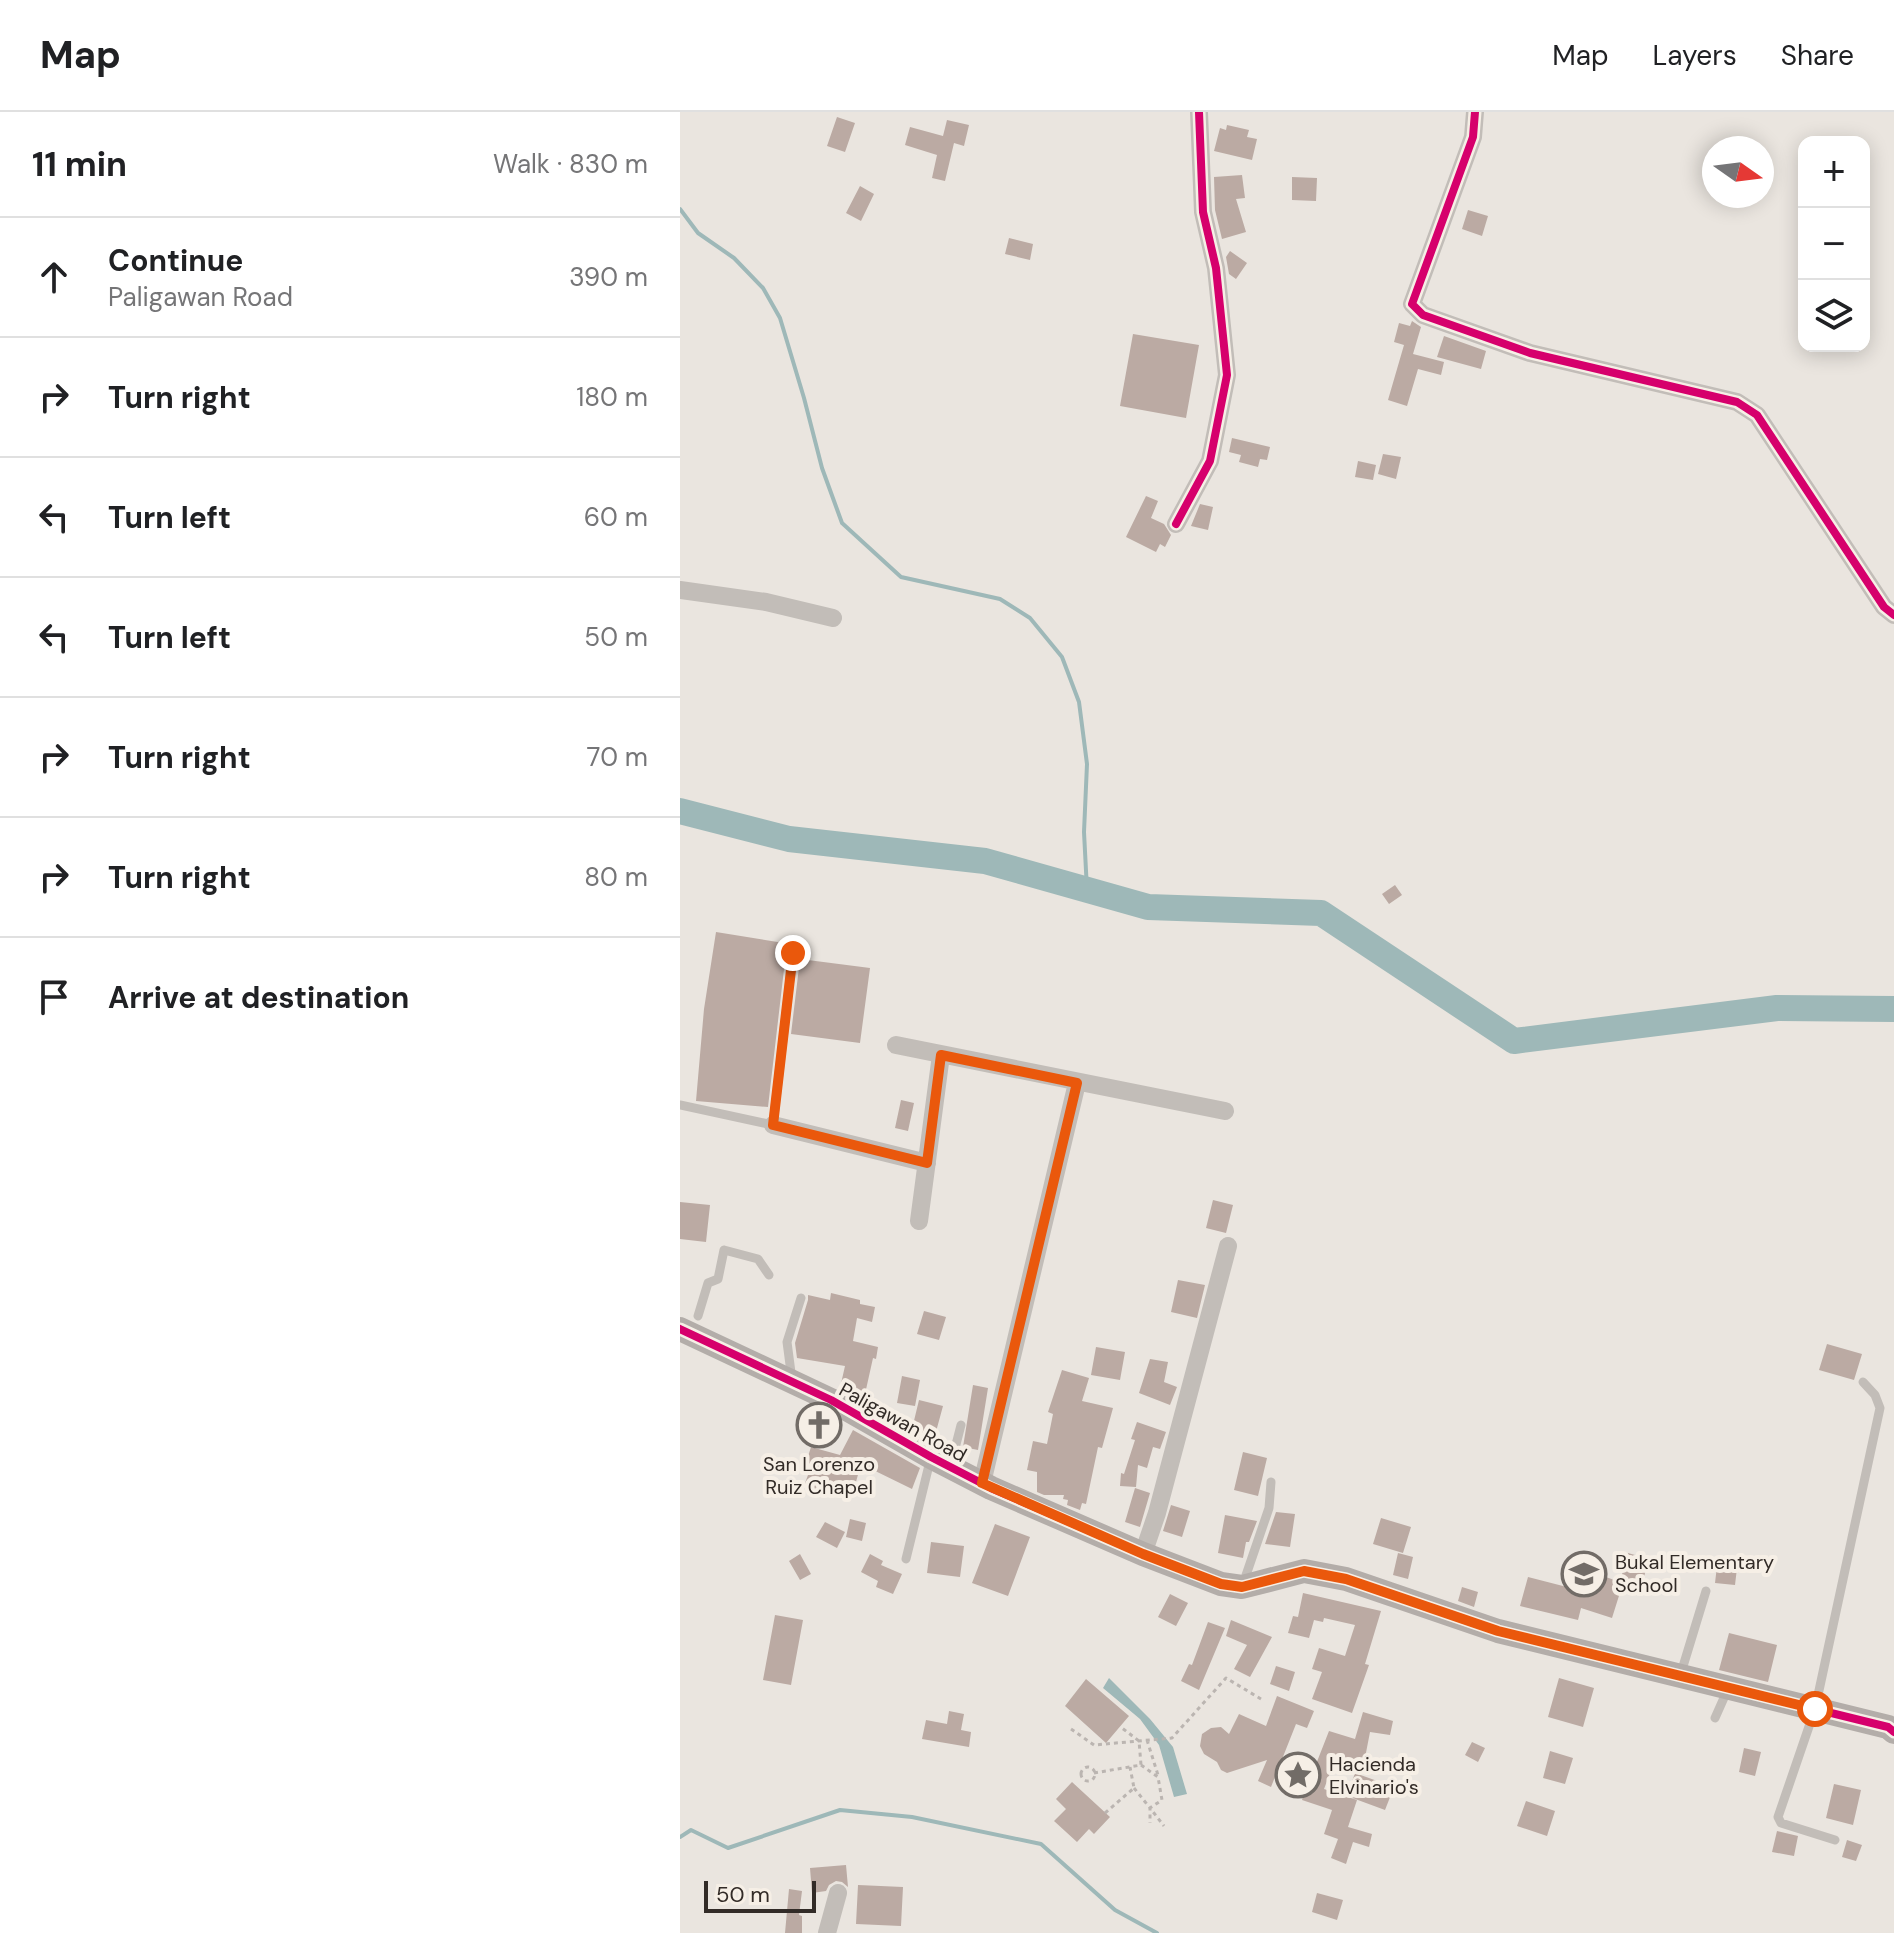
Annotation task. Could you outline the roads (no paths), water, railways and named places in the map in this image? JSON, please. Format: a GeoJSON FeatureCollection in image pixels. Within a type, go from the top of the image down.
{"type":"FeatureCollection","features":[{"type":"Feature","properties":{"kind":"street"},"geometry":{"type":"LineString","coordinates":[[1176,524],[1210,461],[1227,375],[1216,268],[1203,212],[1199,112]]}},
{"type":"Feature","properties":{"kind":"street"},"geometry":{"type":"LineString","coordinates":[[1475,112],[1473,137],[1412,304],[1423,315],[1530,353],[1737,402],[1747,408],[1757,415],[1884,607],[1894,615]]}},
{"type":"Feature","properties":{"kind":"street"},"geometry":{"type":"LineString","coordinates":[[680,590],[766,602],[833,618]]}},
{"type":"Feature","properties":{"kind":"street"},"geometry":{"type":"LineString","coordinates":[[896,1045],[1225,1111]]}},
{"type":"Feature","properties":{"kind":"street"},"geometry":{"type":"LineString","coordinates":[[919,1221],[941,1055]]}},
{"type":"Feature","properties":{"kind":"street"},"geometry":{"type":"LineString","coordinates":[[982,1483],[1077,1083]]}},
{"type":"Feature","properties":{"kind":"street"},"geometry":{"type":"LineString","coordinates":[[773,1125],[927,1163]]}},
{"type":"Feature","properties":{"kind":"street"},"geometry":{"type":"LineString","coordinates":[[1143,1554],[1157,1513],[1228,1246]]}},
{"type":"Feature","properties":{"kind":"street","name":"Paligawan Road"},"geometry":{"type":"LineString","coordinates":[[691,1326],[982,1483],[1143,1554],[1221,1584],[1242,1587],[1304,1571],[1346,1579],[1498,1631],[1888,1727],[1894,1732]]}},
{"type":"Feature","properties":{"kind":"street"},"geometry":{"type":"LineString","coordinates":[[827,1933],[838,1893]]}},
{"type":"Feature","properties":{"kind":"lane"},"geometry":{"type":"LineString","coordinates":[[680,1105],[773,1125],[793,953]]}},
{"type":"Feature","properties":{"kind":"lane"},"geometry":{"type":"LineString","coordinates":[[691,1326],[708,1283],[718,1279],[724,1250],[758,1259],[769,1275]]}},
{"type":"Feature","properties":{"kind":"lane"},"geometry":{"type":"LineString","coordinates":[[792,1382],[787,1342],[801,1298]]}},
{"type":"Feature","properties":{"kind":"lane"},"geometry":{"type":"LineString","coordinates":[[1835,1840],[1781,1823],[1778,1817],[1815,1709],[1880,1408],[1875,1395],[1863,1382]]}},
{"type":"Feature","properties":{"kind":"lane"},"geometry":{"type":"LineString","coordinates":[[906,1559],[940,1462],[961,1425]]}},
{"type":"Feature","properties":{"kind":"lane"},"geometry":{"type":"LineString","coordinates":[[1242,1587],[1269,1508],[1271,1482]]}},
{"type":"Feature","properties":{"kind":"lane"},"geometry":{"type":"LineString","coordinates":[[1680,1676],[1706,1591]]}},
{"type":"Feature","properties":{"kind":"lane"},"geometry":{"type":"LineString","coordinates":[[1715,1718],[1729,1688]]}},
{"type":"Feature","properties":{"kind":"water"},"geometry":{"type":"Polygon","coordinates":[[[1109,1678],[1173,1747],[1187,1794],[1174,1797],[1159,1745],[1140,1719],[1103,1688],[1109,1678]]]}},
{"type":"Feature","properties":{"kind":"waterway"},"geometry":{"type":"LineString","coordinates":[[680,209],[698,233],[734,258],[763,288],[780,318],[822,468],[842,523],[901,577],[1000,599],[1030,618],[1062,657],[1079,702],[1087,764],[1084,832],[1087,890]]}},
{"type":"Feature","properties":{"kind":"waterway"},"geometry":{"type":"LineString","coordinates":[[680,811],[789,839],[985,861],[1148,907],[1321,913],[1514,1041],[1777,1008],[1894,1009]]}},
{"type":"Feature","properties":{"kind":"waterway"},"geometry":{"type":"LineString","coordinates":[[680,1837],[691,1830],[728,1848],[840,1810],[912,1817],[1041,1844],[1115,1910],[1157,1933]]}},
{"type":"Feature","properties":{"kind":"place","name":"San Lorenzo Ruiz Chapel"},"geometry":{"type":"Point","coordinates":[819,1425]}},
{"type":"Feature","properties":{"kind":"place","name":"Bukal Elementary School"},"geometry":{"type":"Point","coordinates":[1584,1574]}},
{"type":"Feature","properties":{"kind":"place","name":"Hacienda Elvinario's"},"geometry":{"type":"Point","coordinates":[1298,1775]}}]}
